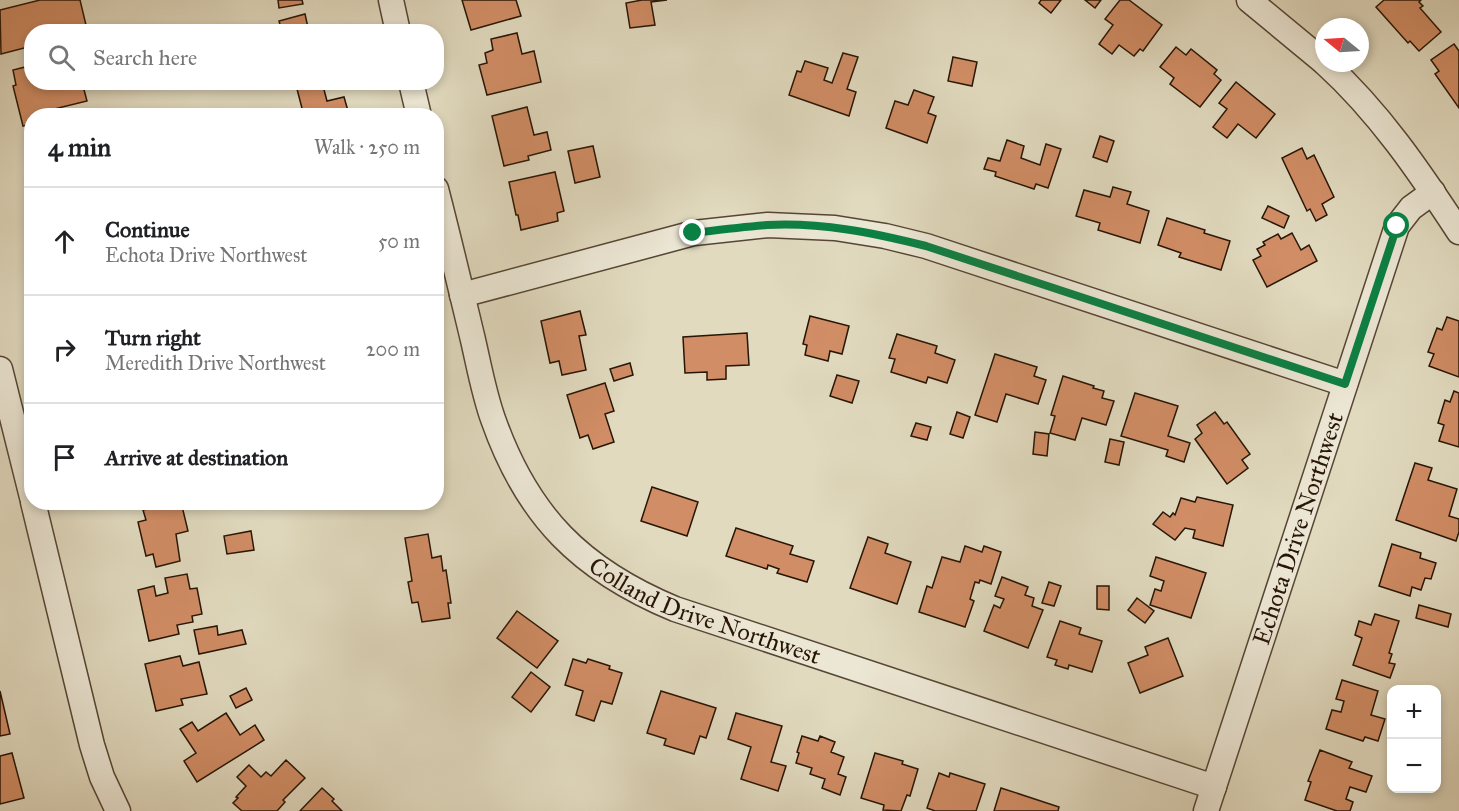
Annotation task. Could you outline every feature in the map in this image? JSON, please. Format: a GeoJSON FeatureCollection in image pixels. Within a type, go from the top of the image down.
{"type":"FeatureCollection","features":[{"type":"Feature","properties":{"kind":"street"},"geometry":{"type":"LineString","coordinates":[[390,0],[396,24]]}},
{"type":"Feature","properties":{"kind":"street"},"geometry":{"type":"LineString","coordinates":[[1249,0],[1315,54]]}},
{"type":"Feature","properties":{"kind":"street"},"geometry":{"type":"LineString","coordinates":[[1336,72],[1376,115],[1403,149],[1459,232]]}},
{"type":"Feature","properties":{"kind":"street"},"geometry":{"type":"LineString","coordinates":[[413,90],[416,108]]}},
{"type":"Feature","properties":{"kind":"street","name":"Echota Drive Northwest"},"geometry":{"type":"LineString","coordinates":[[1206,811],[1397,226],[1411,208],[1433,192]]}},
{"type":"Feature","properties":{"kind":"street","name":"Colland Drive Northwest"},"geometry":{"type":"LineString","coordinates":[[444,222],[492,418],[515,473],[555,530],[580,554],[612,578],[642,596],[675,609],[1214,787]]}},
{"type":"Feature","properties":{"kind":"street"},"geometry":{"type":"LineString","coordinates":[[462,295],[693,233],[768,225],[836,228],[926,246],[1345,384]]}},
{"type":"Feature","properties":{"kind":"street"},"geometry":{"type":"LineString","coordinates":[[0,369],[4,402],[24,470]]}},
{"type":"Feature","properties":{"kind":"street"},"geometry":{"type":"LineString","coordinates":[[35,510],[92,745],[102,777],[118,811]]}},
{"type":"Feature","properties":{"kind":"building"},"geometry":{"type":"Polygon","coordinates":[[[40,0],[80,0],[86,24],[24,24],[24,48],[1,54],[0,10],[40,0]]]}},
{"type":"Feature","properties":{"kind":"building"},"geometry":{"type":"Polygon","coordinates":[[[278,0],[302,0],[303,4],[279,8],[278,0]]]}},
{"type":"Feature","properties":{"kind":"building"},"geometry":{"type":"Polygon","coordinates":[[[462,0],[516,0],[521,16],[471,30],[462,0]]]}},
{"type":"Feature","properties":{"kind":"building"},"geometry":{"type":"Polygon","coordinates":[[[642,0],[667,0],[651,2],[655,25],[630,28],[626,3],[642,0]]]}},
{"type":"Feature","properties":{"kind":"building"},"geometry":{"type":"Polygon","coordinates":[[[1041,0],[1061,0],[1051,13],[1039,3],[1041,0]]]}},
{"type":"Feature","properties":{"kind":"building"},"geometry":{"type":"Polygon","coordinates":[[[1085,0],[1101,0],[1095,8],[1085,0]]]}},
{"type":"Feature","properties":{"kind":"building"},"geometry":{"type":"Polygon","coordinates":[[[1120,0],[1129,0],[1162,25],[1143,51],[1140,49],[1134,56],[1119,45],[1112,54],[1099,44],[1113,25],[1105,19],[1120,0]]]}},
{"type":"Feature","properties":{"kind":"building"},"geometry":{"type":"Polygon","coordinates":[[[1384,0],[1421,0],[1419,2],[1423,6],[1420,8],[1441,32],[1419,51],[1410,41],[1408,43],[1376,7],[1384,0]]]}},
{"type":"Feature","properties":{"kind":"building"},"geometry":{"type":"Polygon","coordinates":[[[305,14],[307,24],[280,24],[279,21],[305,14]]]}},
{"type":"Feature","properties":{"kind":"building"},"geometry":{"type":"Polygon","coordinates":[[[517,33],[522,54],[534,51],[541,82],[487,95],[479,65],[487,63],[485,53],[493,50],[491,39],[517,33]]]}},
{"type":"Feature","properties":{"kind":"building"},"geometry":{"type":"Polygon","coordinates":[[[1454,44],[1459,51],[1459,108],[1435,74],[1439,71],[1431,60],[1454,44]]]}},
{"type":"Feature","properties":{"kind":"building"},"geometry":{"type":"Polygon","coordinates":[[[1176,47],[1186,55],[1191,49],[1217,70],[1214,74],[1221,80],[1200,107],[1170,84],[1174,78],[1160,67],[1176,47]]]}},
{"type":"Feature","properties":{"kind":"building"},"geometry":{"type":"Polygon","coordinates":[[[843,53],[858,57],[847,89],[856,92],[849,116],[789,95],[797,71],[801,72],[805,61],[828,68],[824,80],[832,83],[843,53]]]}},
{"type":"Feature","properties":{"kind":"building"},"geometry":{"type":"Polygon","coordinates":[[[953,57],[977,62],[972,86],[948,81],[953,57]]]}},
{"type":"Feature","properties":{"kind":"building"},"geometry":{"type":"Polygon","coordinates":[[[24,67],[24,90],[84,90],[87,101],[58,108],[24,108],[23,126],[13,86],[16,85],[13,70],[24,67]]]}},
{"type":"Feature","properties":{"kind":"building"},"geometry":{"type":"Polygon","coordinates":[[[1236,82],[1275,114],[1256,138],[1238,124],[1227,138],[1213,127],[1227,109],[1219,103],[1236,82]]]}},
{"type":"Feature","properties":{"kind":"building"},"geometry":{"type":"Polygon","coordinates":[[[297,90],[324,90],[327,101],[344,97],[347,108],[302,108],[297,90]]]}},
{"type":"Feature","properties":{"kind":"building"},"geometry":{"type":"Polygon","coordinates":[[[914,90],[934,97],[928,113],[936,116],[927,143],[886,128],[895,101],[908,105],[914,90]]]}},
{"type":"Feature","properties":{"kind":"building"},"geometry":{"type":"Polygon","coordinates":[[[527,107],[534,135],[547,132],[551,150],[528,156],[529,160],[504,166],[492,116],[527,107]]]}},
{"type":"Feature","properties":{"kind":"building"},"geometry":{"type":"Polygon","coordinates":[[[1100,136],[1114,141],[1107,162],[1093,157],[1100,136]]]}},
{"type":"Feature","properties":{"kind":"building"},"geometry":{"type":"Polygon","coordinates":[[[1007,140],[1024,146],[1021,158],[1040,165],[1046,144],[1061,149],[1048,188],[1036,184],[1034,189],[995,176],[996,172],[984,169],[988,158],[1000,161],[1007,140]]]}},
{"type":"Feature","properties":{"kind":"building"},"geometry":{"type":"Polygon","coordinates":[[[593,146],[600,177],[575,183],[568,151],[593,146]]]}},
{"type":"Feature","properties":{"kind":"building"},"geometry":{"type":"Polygon","coordinates":[[[1302,148],[1307,159],[1314,155],[1334,197],[1322,204],[1327,215],[1316,221],[1310,209],[1307,211],[1282,158],[1302,148]]]}},
{"type":"Feature","properties":{"kind":"building"},"geometry":{"type":"Polygon","coordinates":[[[555,172],[564,211],[557,213],[558,221],[521,230],[509,182],[555,172]]]}},
{"type":"Feature","properties":{"kind":"building"},"geometry":{"type":"Polygon","coordinates":[[[1113,187],[1131,192],[1127,204],[1149,211],[1140,243],[1098,230],[1100,223],[1076,216],[1084,190],[1110,197],[1113,187]]]}},
{"type":"Feature","properties":{"kind":"building"},"geometry":{"type":"Polygon","coordinates":[[[1268,206],[1289,216],[1284,228],[1262,218],[1268,206]]]}},
{"type":"Feature","properties":{"kind":"building"},"geometry":{"type":"Polygon","coordinates":[[[1167,218],[1230,241],[1221,270],[1179,257],[1181,253],[1158,245],[1167,218]]]}},
{"type":"Feature","properties":{"kind":"building"},"geometry":{"type":"Polygon","coordinates":[[[1292,233],[1301,250],[1309,245],[1317,261],[1267,287],[1253,260],[1261,256],[1257,249],[1265,245],[1263,242],[1278,234],[1281,239],[1292,233]]]}},
{"type":"Feature","properties":{"kind":"building"},"geometry":{"type":"Polygon","coordinates":[[[580,311],[586,335],[579,336],[586,370],[562,375],[559,361],[550,363],[541,321],[580,311]]]}},
{"type":"Feature","properties":{"kind":"building"},"geometry":{"type":"Polygon","coordinates":[[[810,316],[849,326],[842,354],[830,351],[828,361],[805,355],[807,345],[803,344],[810,316]]]}},
{"type":"Feature","properties":{"kind":"building"},"geometry":{"type":"Polygon","coordinates":[[[1447,317],[1459,321],[1459,377],[1429,366],[1434,354],[1428,352],[1437,328],[1442,330],[1447,317]]]}},
{"type":"Feature","properties":{"kind":"building"},"geometry":{"type":"Polygon","coordinates":[[[747,333],[749,365],[726,366],[726,379],[707,380],[707,372],[685,373],[683,337],[747,333]]]}},
{"type":"Feature","properties":{"kind":"building"},"geometry":{"type":"Polygon","coordinates":[[[897,334],[937,346],[935,353],[955,360],[947,383],[928,377],[926,383],[891,372],[895,359],[889,358],[897,334]]]}},
{"type":"Feature","properties":{"kind":"building"},"geometry":{"type":"Polygon","coordinates":[[[995,354],[1037,367],[1034,376],[1046,380],[1038,404],[1006,394],[997,422],[975,415],[995,354]]]}},
{"type":"Feature","properties":{"kind":"building"},"geometry":{"type":"Polygon","coordinates":[[[630,363],[633,375],[614,381],[610,369],[630,363]]]}},
{"type":"Feature","properties":{"kind":"building"},"geometry":{"type":"Polygon","coordinates":[[[837,375],[859,381],[852,403],[830,396],[837,375]]]}},
{"type":"Feature","properties":{"kind":"building"},"geometry":{"type":"Polygon","coordinates":[[[1063,376],[1094,386],[1093,388],[1104,391],[1102,398],[1114,401],[1106,425],[1082,418],[1075,440],[1050,433],[1055,416],[1051,415],[1063,376]]]}},
{"type":"Feature","properties":{"kind":"building"},"geometry":{"type":"Polygon","coordinates":[[[605,383],[614,411],[605,414],[614,442],[593,449],[588,435],[580,438],[567,395],[605,383]]]}},
{"type":"Feature","properties":{"kind":"building"},"geometry":{"type":"Polygon","coordinates":[[[1454,391],[1459,393],[1459,447],[1439,441],[1444,425],[1438,423],[1445,400],[1450,402],[1454,391]]]}},
{"type":"Feature","properties":{"kind":"building"},"geometry":{"type":"Polygon","coordinates":[[[1135,393],[1178,406],[1168,436],[1190,443],[1184,462],[1166,456],[1168,450],[1121,436],[1135,393]]]}},
{"type":"Feature","properties":{"kind":"building"},"geometry":{"type":"Polygon","coordinates":[[[957,412],[970,417],[963,438],[950,434],[957,412]]]}},
{"type":"Feature","properties":{"kind":"building"},"geometry":{"type":"Polygon","coordinates":[[[1215,412],[1224,424],[1227,422],[1250,454],[1242,460],[1248,468],[1227,484],[1195,439],[1202,433],[1197,425],[1215,412]]]}},
{"type":"Feature","properties":{"kind":"building"},"geometry":{"type":"Polygon","coordinates":[[[916,423],[931,427],[927,440],[911,436],[916,423]]]}},
{"type":"Feature","properties":{"kind":"building"},"geometry":{"type":"Polygon","coordinates":[[[1035,432],[1049,434],[1047,456],[1033,454],[1035,432]]]}},
{"type":"Feature","properties":{"kind":"building"},"geometry":{"type":"Polygon","coordinates":[[[1110,439],[1124,442],[1119,465],[1105,462],[1110,439]]]}},
{"type":"Feature","properties":{"kind":"building"},"geometry":{"type":"Polygon","coordinates":[[[1415,463],[1432,468],[1428,480],[1457,489],[1449,516],[1459,519],[1456,541],[1396,520],[1415,463]]]}},
{"type":"Feature","properties":{"kind":"building"},"geometry":{"type":"Polygon","coordinates":[[[652,487],[698,502],[687,536],[641,521],[652,487]]]}},
{"type":"Feature","properties":{"kind":"building"},"geometry":{"type":"Polygon","coordinates":[[[1197,497],[1233,505],[1223,546],[1193,538],[1195,530],[1185,528],[1175,540],[1153,524],[1163,512],[1170,517],[1173,513],[1175,515],[1181,498],[1195,502],[1197,497]]]}},
{"type":"Feature","properties":{"kind":"building"},"geometry":{"type":"Polygon","coordinates":[[[143,510],[183,510],[188,531],[176,534],[180,561],[156,567],[153,554],[146,556],[138,522],[146,520],[143,510]]]}},
{"type":"Feature","properties":{"kind":"building"},"geometry":{"type":"Polygon","coordinates":[[[736,528],[793,546],[790,554],[814,561],[807,582],[777,573],[779,569],[768,565],[767,569],[726,556],[736,528]]]}},
{"type":"Feature","properties":{"kind":"building"},"geometry":{"type":"Polygon","coordinates":[[[251,531],[254,550],[227,554],[224,536],[251,531]]]}},
{"type":"Feature","properties":{"kind":"building"},"geometry":{"type":"Polygon","coordinates":[[[428,534],[432,558],[441,556],[443,571],[446,570],[451,603],[448,603],[450,618],[422,622],[418,602],[412,603],[408,582],[412,581],[405,538],[428,534]]]}},
{"type":"Feature","properties":{"kind":"building"},"geometry":{"type":"Polygon","coordinates":[[[868,537],[888,544],[885,553],[911,562],[897,604],[850,588],[868,537]]]}},
{"type":"Feature","properties":{"kind":"building"},"geometry":{"type":"Polygon","coordinates":[[[1392,544],[1421,553],[1420,558],[1436,563],[1431,579],[1425,578],[1421,590],[1412,587],[1410,596],[1379,586],[1392,544]]]}},
{"type":"Feature","properties":{"kind":"building"},"geometry":{"type":"Polygon","coordinates":[[[965,546],[982,552],[984,546],[1001,552],[991,584],[980,580],[979,583],[975,582],[970,599],[974,601],[965,627],[919,612],[927,586],[932,588],[942,557],[960,562],[965,546]]]}},
{"type":"Feature","properties":{"kind":"building"},"geometry":{"type":"Polygon","coordinates":[[[1156,557],[1206,573],[1191,618],[1150,605],[1155,589],[1161,591],[1164,581],[1150,576],[1156,557]]]}},
{"type":"Feature","properties":{"kind":"building"},"geometry":{"type":"Polygon","coordinates":[[[187,574],[190,589],[197,588],[202,614],[192,616],[193,622],[177,625],[179,634],[149,641],[138,590],[154,586],[156,596],[168,593],[165,578],[187,574]]]}},
{"type":"Feature","properties":{"kind":"building"},"geometry":{"type":"Polygon","coordinates":[[[1002,577],[1028,587],[1025,595],[1034,598],[1032,606],[1043,610],[1028,648],[984,631],[994,605],[1000,608],[1004,599],[995,596],[1002,577]]]}},
{"type":"Feature","properties":{"kind":"building"},"geometry":{"type":"Polygon","coordinates":[[[1049,582],[1061,586],[1054,606],[1042,603],[1049,582]]]}},
{"type":"Feature","properties":{"kind":"building"},"geometry":{"type":"Polygon","coordinates":[[[1097,586],[1109,586],[1109,610],[1097,609],[1097,586]]]}},
{"type":"Feature","properties":{"kind":"building"},"geometry":{"type":"Polygon","coordinates":[[[1137,598],[1154,611],[1145,623],[1128,610],[1137,598]]]}},
{"type":"Feature","properties":{"kind":"building"},"geometry":{"type":"Polygon","coordinates":[[[1419,605],[1451,614],[1448,627],[1416,618],[1419,605]]]}},
{"type":"Feature","properties":{"kind":"building"},"geometry":{"type":"Polygon","coordinates":[[[517,611],[558,641],[537,668],[497,638],[517,611]]]}},
{"type":"Feature","properties":{"kind":"building"},"geometry":{"type":"Polygon","coordinates":[[[1375,614],[1399,621],[1389,653],[1392,654],[1389,663],[1395,664],[1390,678],[1353,665],[1362,638],[1355,635],[1359,621],[1371,625],[1375,614]]]}},
{"type":"Feature","properties":{"kind":"building"},"geometry":{"type":"Polygon","coordinates":[[[1060,621],[1081,628],[1079,634],[1102,641],[1092,672],[1069,665],[1068,669],[1055,665],[1057,660],[1047,657],[1060,621]]]}},
{"type":"Feature","properties":{"kind":"building"},"geometry":{"type":"Polygon","coordinates":[[[217,626],[218,635],[242,630],[246,644],[199,654],[194,630],[217,626]]]}},
{"type":"Feature","properties":{"kind":"building"},"geometry":{"type":"Polygon","coordinates":[[[1168,638],[1183,676],[1140,693],[1128,663],[1148,655],[1145,647],[1168,638]]]}},
{"type":"Feature","properties":{"kind":"building"},"geometry":{"type":"Polygon","coordinates":[[[180,656],[183,666],[199,662],[207,694],[181,699],[183,705],[156,711],[145,664],[180,656]]]}},
{"type":"Feature","properties":{"kind":"building"},"geometry":{"type":"Polygon","coordinates":[[[573,659],[586,663],[588,659],[610,666],[609,669],[622,673],[612,704],[601,701],[594,721],[576,715],[583,691],[565,685],[573,659]]]}},
{"type":"Feature","properties":{"kind":"building"},"geometry":{"type":"Polygon","coordinates":[[[531,672],[550,687],[531,712],[512,697],[531,672]]]}},
{"type":"Feature","properties":{"kind":"building"},"geometry":{"type":"Polygon","coordinates":[[[1342,680],[1378,691],[1371,715],[1385,719],[1378,741],[1365,737],[1363,741],[1326,729],[1332,710],[1341,712],[1344,701],[1336,699],[1342,680]]]}},
{"type":"Feature","properties":{"kind":"building"},"geometry":{"type":"Polygon","coordinates":[[[246,688],[252,700],[236,708],[230,696],[246,688]]]}},
{"type":"Feature","properties":{"kind":"building"},"geometry":{"type":"Polygon","coordinates":[[[0,691],[10,734],[0,736],[0,691]]]}},
{"type":"Feature","properties":{"kind":"building"},"geometry":{"type":"Polygon","coordinates":[[[661,691],[716,708],[706,738],[700,736],[694,754],[664,745],[666,739],[647,733],[661,691]]]}},
{"type":"Feature","properties":{"kind":"building"},"geometry":{"type":"Polygon","coordinates":[[[226,713],[240,735],[255,725],[264,740],[197,782],[184,761],[196,753],[180,729],[192,722],[198,731],[226,713]]]}},
{"type":"Feature","properties":{"kind":"building"},"geometry":{"type":"Polygon","coordinates":[[[736,713],[782,726],[771,762],[786,766],[778,791],[741,779],[751,747],[728,739],[736,713]]]}},
{"type":"Feature","properties":{"kind":"building"},"geometry":{"type":"Polygon","coordinates":[[[802,736],[818,741],[820,736],[835,742],[831,752],[844,757],[838,774],[846,777],[840,795],[822,788],[825,779],[810,774],[812,768],[796,763],[802,736]]]}},
{"type":"Feature","properties":{"kind":"building"},"geometry":{"type":"Polygon","coordinates":[[[1320,750],[1352,762],[1349,768],[1372,776],[1366,792],[1350,787],[1346,799],[1353,802],[1350,811],[1337,811],[1305,800],[1311,782],[1308,781],[1320,750]]]}},
{"type":"Feature","properties":{"kind":"building"},"geometry":{"type":"Polygon","coordinates":[[[12,753],[24,798],[0,804],[0,756],[12,753]]]}},
{"type":"Feature","properties":{"kind":"building"},"geometry":{"type":"Polygon","coordinates":[[[875,753],[903,761],[902,764],[918,769],[910,796],[907,795],[901,811],[883,810],[884,805],[861,798],[875,753]]]}},
{"type":"Feature","properties":{"kind":"building"},"geometry":{"type":"Polygon","coordinates":[[[286,760],[305,778],[283,800],[285,802],[277,811],[242,811],[233,803],[246,786],[237,777],[249,765],[261,777],[266,772],[271,776],[286,760]]]}},
{"type":"Feature","properties":{"kind":"building"},"geometry":{"type":"Polygon","coordinates":[[[939,773],[949,777],[950,773],[985,784],[976,811],[935,811],[927,808],[939,773]]]}},
{"type":"Feature","properties":{"kind":"building"},"geometry":{"type":"Polygon","coordinates":[[[322,788],[334,799],[332,801],[342,811],[300,811],[322,788]]]}},
{"type":"Feature","properties":{"kind":"building"},"geometry":{"type":"Polygon","coordinates":[[[1001,788],[1059,807],[1058,811],[994,811],[1001,788]]]}},
{"type":"Feature","properties":{"kind":"route"},"geometry":{"type":"LineString","coordinates":[[693,233],[768,225],[836,228],[885,236],[926,246],[1345,384],[1397,226]]}}]}
